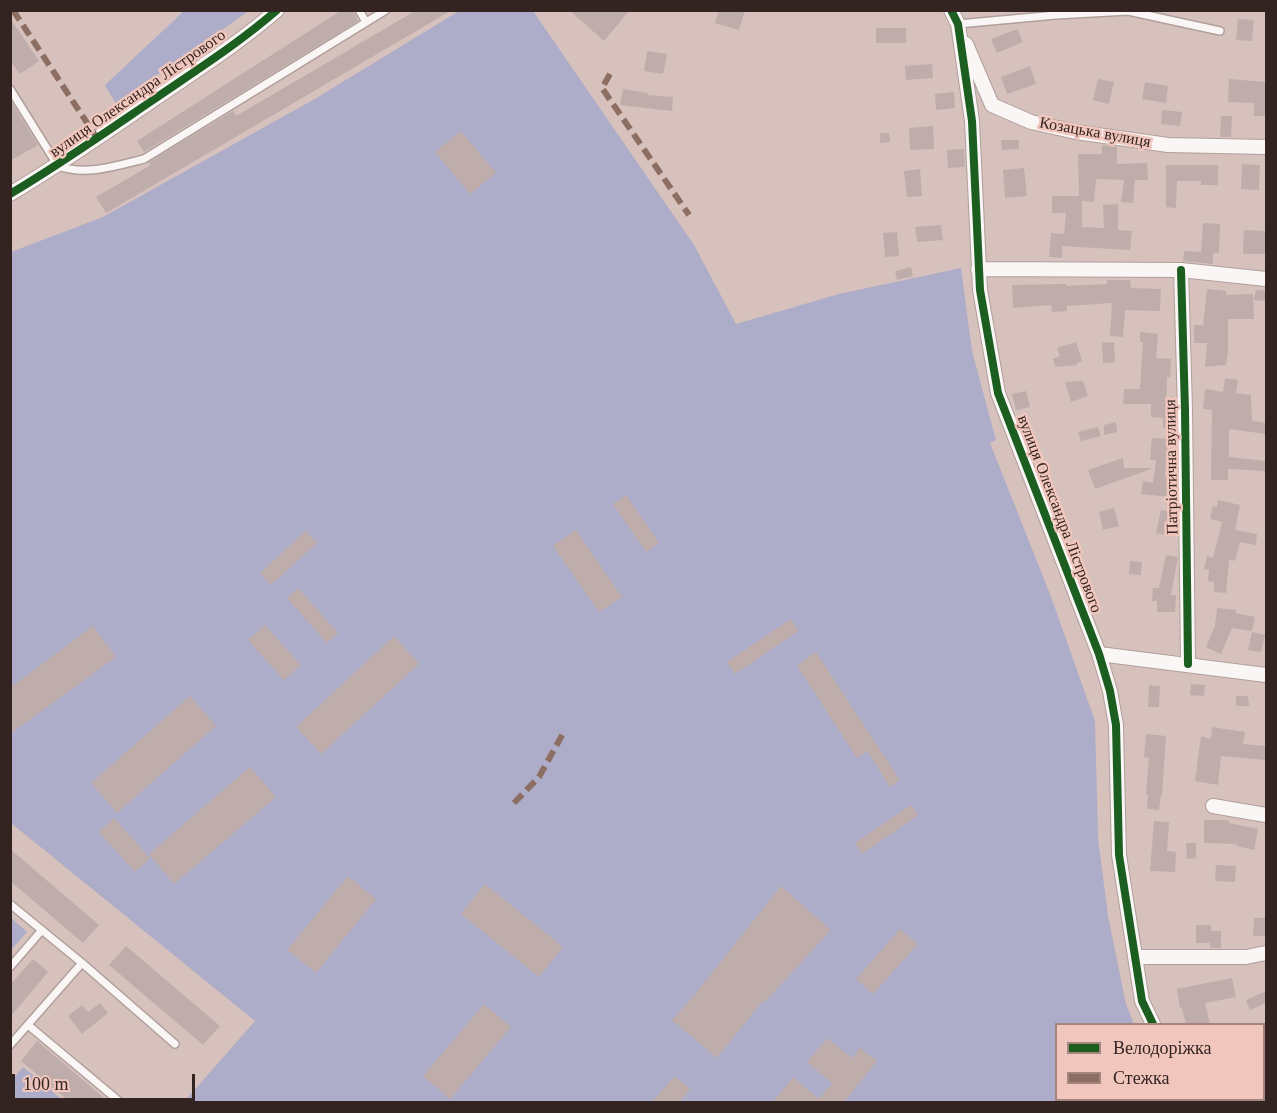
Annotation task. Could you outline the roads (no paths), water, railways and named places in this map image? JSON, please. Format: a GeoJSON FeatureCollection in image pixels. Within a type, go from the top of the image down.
{"type":"FeatureCollection","features":[{"type":"Feature","properties":{"kind":"street","name":"вулиця Олександра Лістрового"},"geometry":{"type":"LineString","coordinates":[[10,194],[58,166],[215,58],[277,10]]}},
{"type":"Feature","properties":{"kind":"street","name":"вулиця Олександра Лістрового"},"geometry":{"type":"LineString","coordinates":[[955,15],[972,121],[980,290],[998,393],[1099,654],[1110,691],[1116,725],[1119,855],[1142,1001],[1153,1023]]}},
{"type":"Feature","properties":{"kind":"street"},"geometry":{"type":"LineString","coordinates":[[955,15],[992,105]]}},
{"type":"Feature","properties":{"kind":"street"},"geometry":{"type":"LineString","coordinates":[[972,121],[976,105],[983,100],[992,105]]}},
{"type":"Feature","properties":{"kind":"street","name":"Козацька вулиця"},"geometry":{"type":"LineString","coordinates":[[992,105],[1031,122],[1076,132],[1168,146],[1266,147]]}},
{"type":"Feature","properties":{"kind":"street"},"geometry":{"type":"LineString","coordinates":[[978,269],[1181,270],[1266,279]]}},
{"type":"Feature","properties":{"kind":"street","name":"Патріотична вулиця"},"geometry":{"type":"LineString","coordinates":[[1181,270],[1188,664]]}},
{"type":"Feature","properties":{"kind":"street"},"geometry":{"type":"LineString","coordinates":[[1099,654],[1266,675]]}},
{"type":"Feature","properties":{"kind":"street"},"geometry":{"type":"LineString","coordinates":[[1213,806],[1266,815]]}},
{"type":"Feature","properties":{"kind":"street"},"geometry":{"type":"LineString","coordinates":[[1136,957],[1246,957],[1266,953]]}},
{"type":"Feature","properties":{"kind":"lane"},"geometry":{"type":"LineString","coordinates":[[359,10],[366,22]]}},
{"type":"Feature","properties":{"kind":"lane"},"geometry":{"type":"LineString","coordinates":[[10,89],[58,166],[69,170],[104,169],[144,159],[386,10]]}},
{"type":"Feature","properties":{"kind":"lane"},"geometry":{"type":"LineString","coordinates":[[955,15],[1056,15],[1128,11],[1220,31]]}},
{"type":"Feature","properties":{"kind":"lane"},"geometry":{"type":"LineString","coordinates":[[10,904],[175,1044]]}},
{"type":"Feature","properties":{"kind":"lane"},"geometry":{"type":"LineString","coordinates":[[10,968],[42,930]]}},
{"type":"Feature","properties":{"kind":"lane"},"geometry":{"type":"LineString","coordinates":[[10,1045],[82,963]]}},
{"type":"Feature","properties":{"kind":"lane"},"geometry":{"type":"LineString","coordinates":[[28,1025],[120,1102]]}}]}
